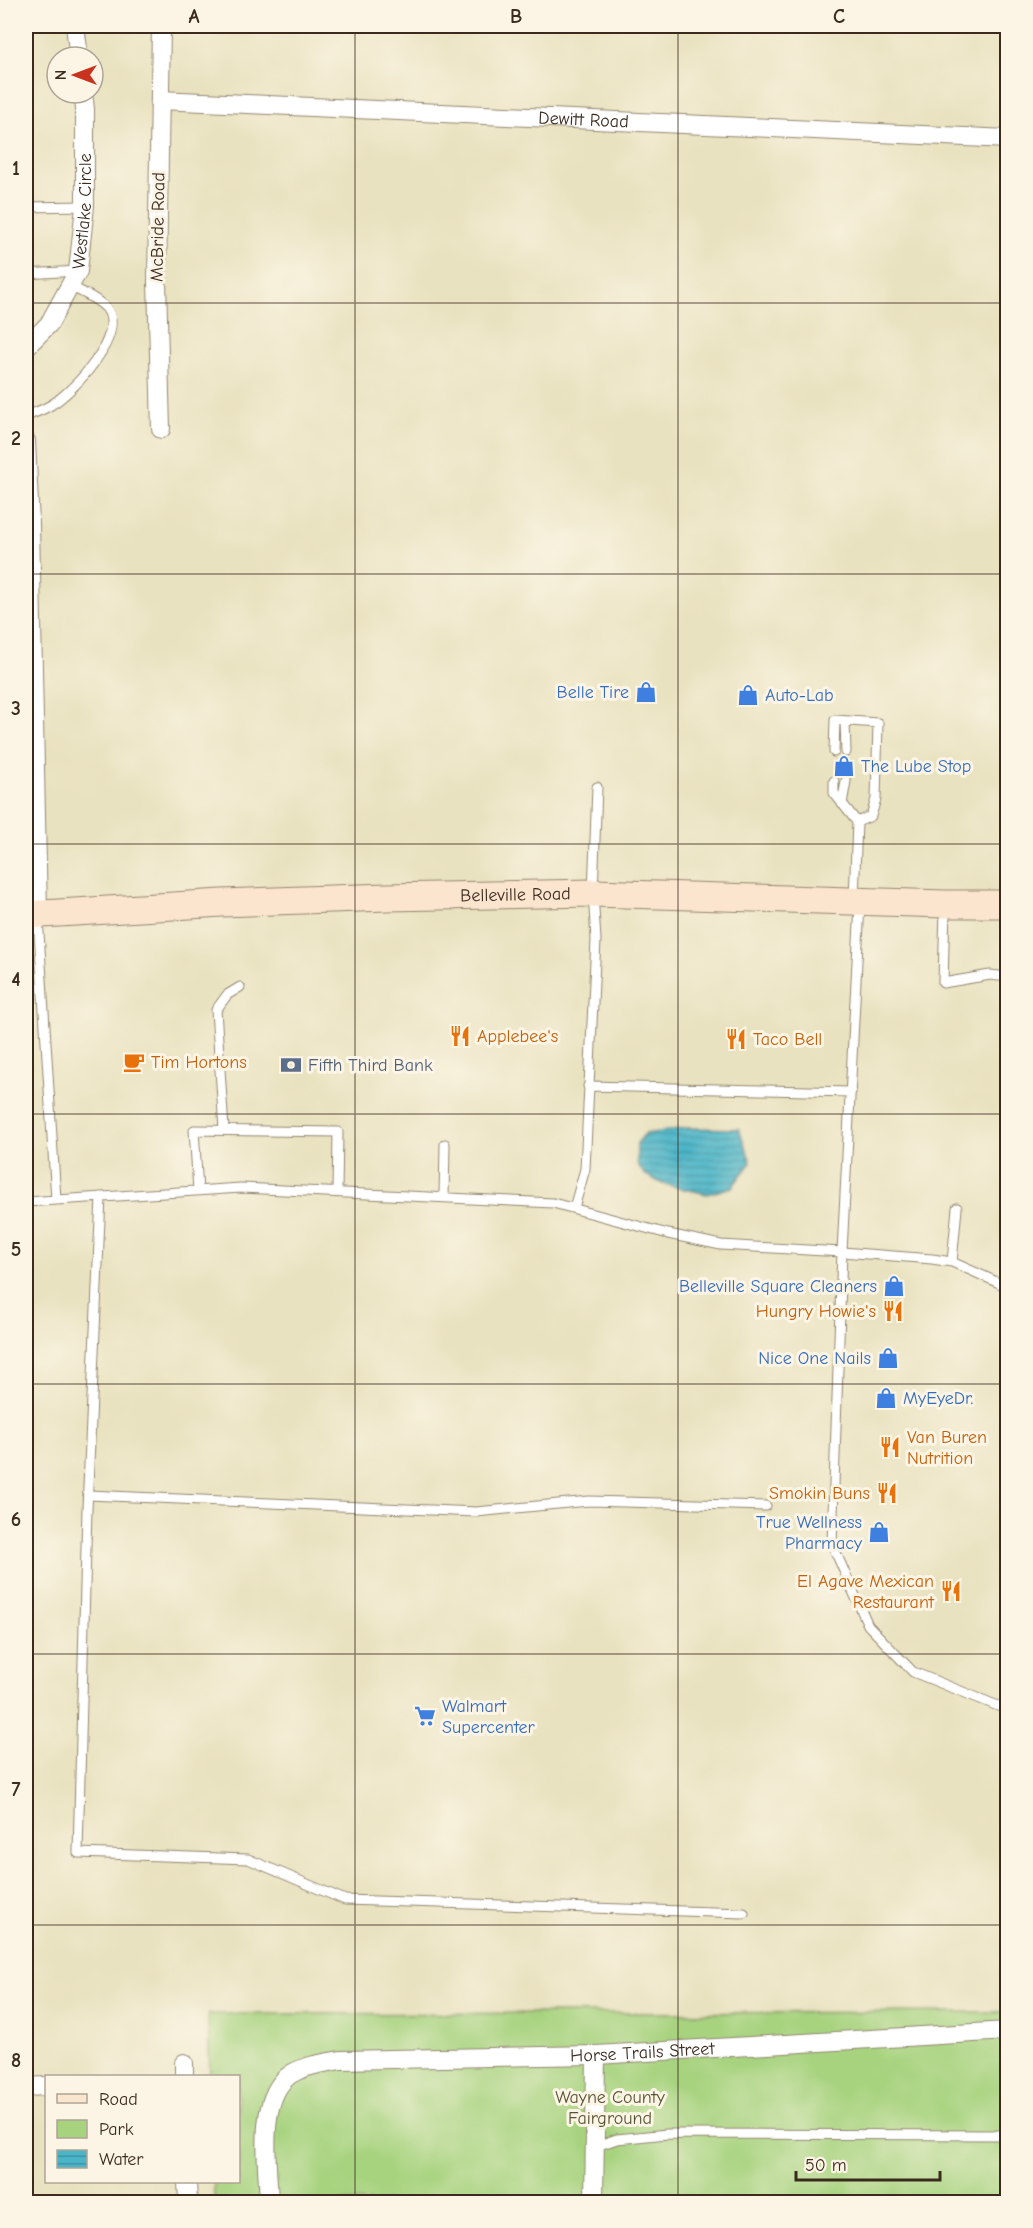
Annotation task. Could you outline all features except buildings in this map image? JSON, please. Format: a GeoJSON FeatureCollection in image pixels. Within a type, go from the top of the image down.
{"type":"FeatureCollection","features":[{"type":"Feature","properties":{"kind":"main road","name":"Belleville Road"},"geometry":{"type":"LineString","coordinates":[[32,915],[222,903],[593,893],[857,902],[1008,904]]}},
{"type":"Feature","properties":{"kind":"street"},"geometry":{"type":"LineString","coordinates":[[75,26],[77,45]]}},
{"type":"Feature","properties":{"kind":"street","name":"McBride Road"},"geometry":{"type":"LineString","coordinates":[[161,26],[157,282],[162,429]]}},
{"type":"Feature","properties":{"kind":"street","name":"Dewitt Road"},"geometry":{"type":"LineString","coordinates":[[160,100],[1008,139]]}},
{"type":"Feature","properties":{"kind":"street","name":"Westlake Circle"},"geometry":{"type":"LineString","coordinates":[[26,347],[49,324],[74,278],[86,206],[84,105]]}},
{"type":"Feature","properties":{"kind":"street"},"geometry":{"type":"LineString","coordinates":[[26,441],[29,680],[35,732],[32,915]]}},
{"type":"Feature","properties":{"kind":"street","name":"Horse Trails Street"},"geometry":{"type":"LineString","coordinates":[[269,2202],[267,2120],[272,2100],[282,2082],[292,2073],[308,2067],[341,2060],[596,2055],[1008,2031]]}},
{"type":"Feature","properties":{"kind":"street"},"geometry":{"type":"LineString","coordinates":[[594,2202],[596,2055]]}},
{"type":"Feature","properties":{"kind":"street"},"geometry":{"type":"LineString","coordinates":[[26,2086],[45,2086]]}},
{"type":"Feature","properties":{"kind":"street"},"geometry":{"type":"LineString","coordinates":[[187,2183],[188,2202]]}},
{"type":"Feature","properties":{"kind":"lane"},"geometry":{"type":"LineString","coordinates":[[26,207],[86,206]]}},
{"type":"Feature","properties":{"kind":"lane"},"geometry":{"type":"LineString","coordinates":[[26,274],[74,278],[106,308],[111,319],[111,332],[106,345],[69,391],[52,404],[26,416]]}},
{"type":"Feature","properties":{"kind":"lane"},"geometry":{"type":"LineString","coordinates":[[834,752],[835,720],[878,723],[876,800],[871,816],[857,822]]}},
{"type":"Feature","properties":{"kind":"lane"},"geometry":{"type":"LineString","coordinates":[[845,721],[846,752]]}},
{"type":"Feature","properties":{"kind":"lane"},"geometry":{"type":"LineString","coordinates":[[834,781],[834,793],[857,822],[857,902],[832,1544],[868,1625],[912,1672],[1008,1710]]}},
{"type":"Feature","properties":{"kind":"lane"},"geometry":{"type":"LineString","coordinates":[[842,804],[846,781]]}},
{"type":"Feature","properties":{"kind":"lane"},"geometry":{"type":"LineString","coordinates":[[574,1208],[585,1169],[593,1027],[596,940],[593,893],[597,787]]}},
{"type":"Feature","properties":{"kind":"lane"},"geometry":{"type":"LineString","coordinates":[[945,904],[943,983],[990,975],[1008,977]]}},
{"type":"Feature","properties":{"kind":"lane"},"geometry":{"type":"LineString","coordinates":[[32,915],[56,1199]]}},
{"type":"Feature","properties":{"kind":"lane"},"geometry":{"type":"LineString","coordinates":[[224,1129],[216,1010],[227,995],[240,987]]}},
{"type":"Feature","properties":{"kind":"lane"},"geometry":{"type":"LineString","coordinates":[[588,1086],[850,1092]]}},
{"type":"Feature","properties":{"kind":"lane"},"geometry":{"type":"LineString","coordinates":[[198,1191],[194,1130],[224,1129],[338,1132],[337,1192]]}},
{"type":"Feature","properties":{"kind":"lane"},"geometry":{"type":"LineString","coordinates":[[444,1197],[446,1144]]}},
{"type":"Feature","properties":{"kind":"lane"},"geometry":{"type":"LineString","coordinates":[[26,1202],[241,1188],[554,1203],[668,1234],[721,1245],[842,1251],[952,1262],[1008,1287]]}},
{"type":"Feature","properties":{"kind":"lane"},"geometry":{"type":"LineString","coordinates":[[101,1197],[88,1495],[78,1853],[248,1859],[345,1900],[744,1913]]}},
{"type":"Feature","properties":{"kind":"lane"},"geometry":{"type":"LineString","coordinates":[[952,1262],[957,1208]]}},
{"type":"Feature","properties":{"kind":"lane"},"geometry":{"type":"LineString","coordinates":[[88,1495],[476,1512],[589,1501],[766,1506]]}},
{"type":"Feature","properties":{"kind":"lane"},"geometry":{"type":"LineString","coordinates":[[596,2146],[617,2139],[667,2134],[1008,2135]]}},
{"type":"Feature","properties":{"kind":"green space","name":"Wayne County Fairground"},"geometry":{"type":"Polygon","coordinates":[[[1007,2012],[1007,2202],[214,2202],[214,2183],[240,2183],[240,2075],[210,2075],[208,2014],[1007,2012]]]}},
{"type":"Feature","properties":{"kind":"water"},"geometry":{"type":"Polygon","coordinates":[[[687,1128],[739,1129],[751,1162],[732,1187],[707,1194],[663,1184],[644,1174],[637,1163],[637,1143],[645,1134],[687,1128]]]}},
{"type":"Feature","properties":{"kind":"place","name":"Belle Tire"},"geometry":{"type":"Point","coordinates":[646,692]}},
{"type":"Feature","properties":{"kind":"place","name":"Auto-Lab"},"geometry":{"type":"Point","coordinates":[748,695]}},
{"type":"Feature","properties":{"kind":"place","name":"The Lube Stop"},"geometry":{"type":"Point","coordinates":[844,766]}},
{"type":"Feature","properties":{"kind":"place","name":"Applebee's"},"geometry":{"type":"Point","coordinates":[460,1036]}},
{"type":"Feature","properties":{"kind":"place","name":"Taco Bell"},"geometry":{"type":"Point","coordinates":[736,1039]}},
{"type":"Feature","properties":{"kind":"place","name":"Tim Hortons"},"geometry":{"type":"Point","coordinates":[134,1062]}},
{"type":"Feature","properties":{"kind":"place","name":"Fifth Third Bank"},"geometry":{"type":"Point","coordinates":[291,1065]}},
{"type":"Feature","properties":{"kind":"place","name":"Belleville Square Cleaners"},"geometry":{"type":"Point","coordinates":[894,1286]}},
{"type":"Feature","properties":{"kind":"place","name":"Hungry Howie's"},"geometry":{"type":"Point","coordinates":[893,1311]}},
{"type":"Feature","properties":{"kind":"place","name":"Nice One Nails"},"geometry":{"type":"Point","coordinates":[888,1358]}},
{"type":"Feature","properties":{"kind":"place","name":"MyEyeDr."},"geometry":{"type":"Point","coordinates":[886,1398]}},
{"type":"Feature","properties":{"kind":"place","name":"Van Buren Nutrition"},"geometry":{"type":"Point","coordinates":[890,1447]}},
{"type":"Feature","properties":{"kind":"place","name":"Smokin Buns"},"geometry":{"type":"Point","coordinates":[887,1493]}},
{"type":"Feature","properties":{"kind":"place","name":"True Wellness Pharmacy"},"geometry":{"type":"Point","coordinates":[879,1532]}},
{"type":"Feature","properties":{"kind":"place","name":"El Agave Mexican Restaurant"},"geometry":{"type":"Point","coordinates":[951,1591]}},
{"type":"Feature","properties":{"kind":"place","name":"Walmart Supercenter"},"geometry":{"type":"Point","coordinates":[425,1716]}}]}
